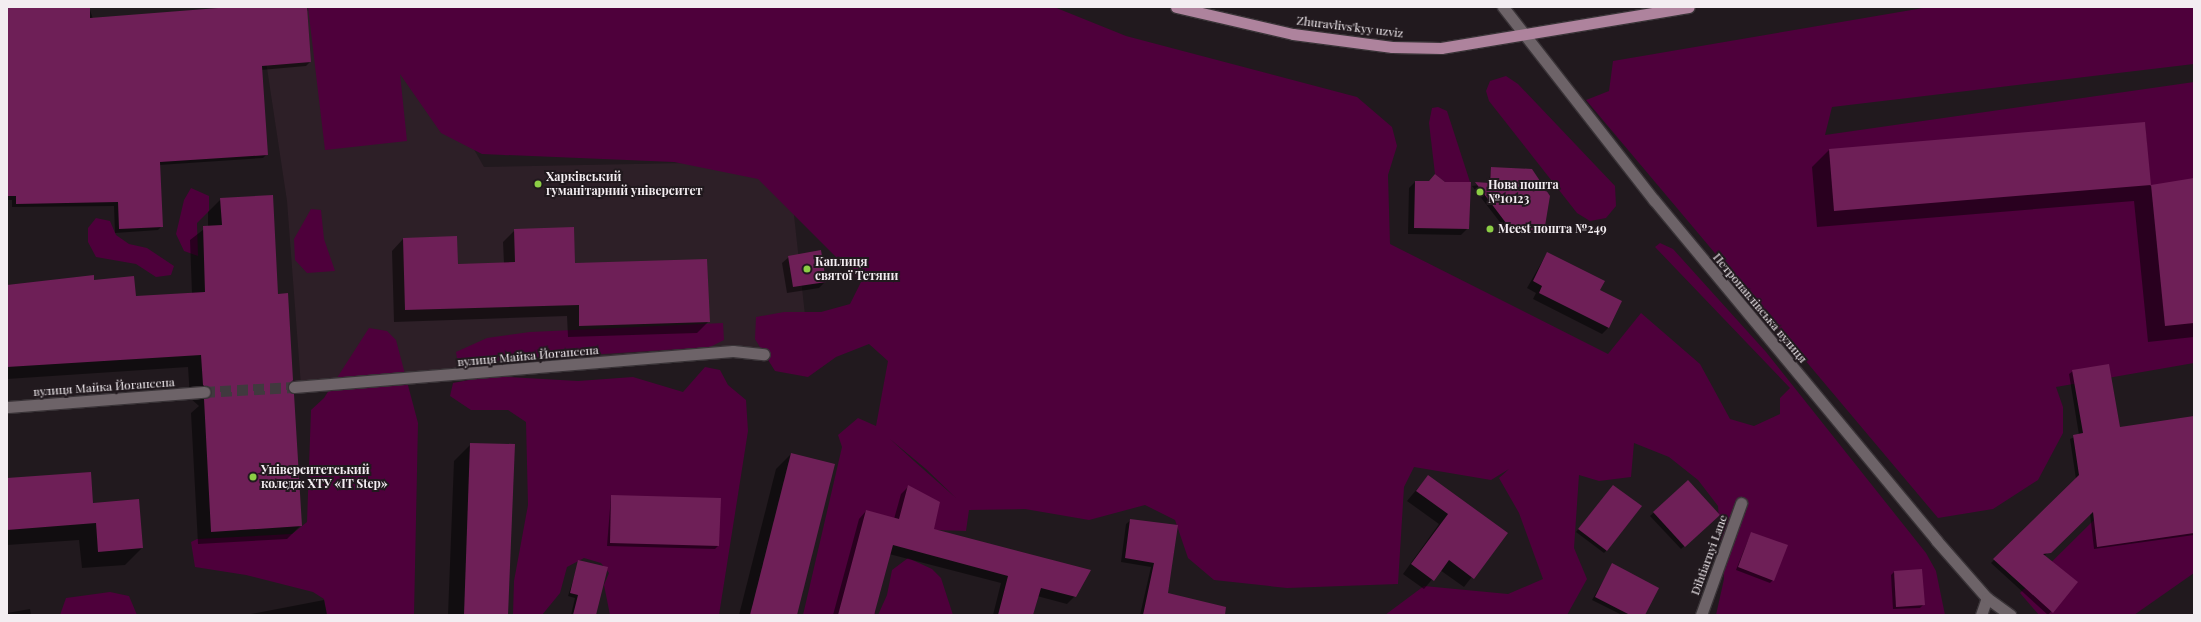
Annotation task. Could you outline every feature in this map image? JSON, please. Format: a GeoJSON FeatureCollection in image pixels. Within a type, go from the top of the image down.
{"type":"FeatureCollection","features":[{"type":"Feature","properties":{"kind":"main road","name":"Zhuravlivs'kyy uzviz"},"geometry":{"type":"LineString","coordinates":[[1176,7],[1293,34],[1392,47],[1441,48],[1524,37],[1689,7]]}},
{"type":"Feature","properties":{"kind":"street","name":"Петропавлівська вулиця"},"geometry":{"type":"LineString","coordinates":[[1503,7],[1524,37],[1654,200],[1987,598],[2010,615]]}},
{"type":"Feature","properties":{"kind":"street","name":"вулиця Майка Йогансена"},"geometry":{"type":"LineString","coordinates":[[294,387],[733,351],[764,354]]}},
{"type":"Feature","properties":{"kind":"street","name":"вулиця Майка Йогансена"},"geometry":{"type":"LineString","coordinates":[[7,407],[204,392]]}},
{"type":"Feature","properties":{"kind":"street","name":"Dihtiarnyi Lane"},"geometry":{"type":"LineString","coordinates":[[1701,615],[1741,503]]}},
{"type":"Feature","properties":{"kind":"street"},"geometry":{"type":"LineString","coordinates":[[1981,615],[1987,598]]}},
{"type":"Feature","properties":{"kind":"shaded area"},"geometry":{"type":"Polygon","coordinates":[[[308,7],[1054,7],[1126,36],[1357,97],[1392,127],[1397,146],[1388,175],[1390,244],[1608,354],[1641,313],[1700,364],[1730,419],[1754,426],[1780,414],[1780,398],[1790,388],[1655,247],[1660,243],[1673,249],[1766,352],[1926,553],[1936,571],[1945,615],[1716,615],[1724,579],[1718,506],[1698,480],[1669,457],[1634,443],[1631,477],[1599,481],[1579,475],[1574,548],[1587,579],[1567,615],[1385,615],[1424,586],[1508,594],[1543,579],[1519,513],[1499,478],[1509,469],[1491,480],[1414,467],[1404,487],[1398,584],[1287,588],[1214,580],[1188,558],[1175,520],[1145,505],[1089,520],[1025,509],[969,510],[966,531],[902,529],[874,549],[875,615],[803,615],[842,447],[838,435],[858,418],[876,426],[888,361],[869,344],[836,357],[808,377],[775,371],[755,339],[756,317],[784,312],[821,312],[850,304],[861,282],[758,179],[674,162],[482,154],[441,133],[400,74],[407,141],[325,150],[308,7]],[[890,439],[956,498],[926,469],[890,439]]]}},
{"type":"Feature","properties":{"kind":"shaded area","name":"Харківський гуманітарний університет"},"geometry":{"type":"Polygon","coordinates":[[[345,7],[393,7],[484,167],[788,161],[805,315],[802,346],[301,386],[287,201],[259,15],[345,7]]]}},
{"type":"Feature","properties":{"kind":"shaded area"},"geometry":{"type":"Polygon","coordinates":[[[1929,7],[2194,7],[2194,64],[1832,107],[1825,135],[2194,82],[2194,363],[2056,387],[2063,407],[2063,433],[2038,480],[1993,509],[1938,518],[1586,100],[1609,91],[1613,61],[1929,7]]]}},
{"type":"Feature","properties":{"kind":"shaded area"},"geometry":{"type":"Polygon","coordinates":[[[1506,76],[1518,84],[1615,186],[1616,206],[1606,218],[1590,221],[1577,213],[1489,101],[1486,91],[1490,81],[1506,76]]]}},
{"type":"Feature","properties":{"kind":"shaded area"},"geometry":{"type":"Polygon","coordinates":[[[1438,107],[1447,111],[1470,182],[1445,182],[1435,174],[1429,123],[1432,108],[1438,107]]]}},
{"type":"Feature","properties":{"kind":"shaded area"},"geometry":{"type":"Polygon","coordinates":[[[191,188],[209,196],[209,211],[197,223],[198,256],[184,251],[176,234],[184,200],[191,188]]]}},
{"type":"Feature","properties":{"kind":"shaded area"},"geometry":{"type":"Polygon","coordinates":[[[311,209],[321,210],[324,239],[335,271],[307,273],[295,260],[294,239],[311,209]]]}},
{"type":"Feature","properties":{"kind":"shaded area"},"geometry":{"type":"Polygon","coordinates":[[[96,218],[110,221],[116,235],[129,244],[147,248],[174,266],[171,275],[156,277],[136,264],[96,257],[88,242],[88,228],[96,218]]]}},
{"type":"Feature","properties":{"kind":"shaded area"},"geometry":{"type":"Polygon","coordinates":[[[723,323],[724,340],[710,347],[465,363],[457,358],[456,352],[487,338],[530,332],[723,323]]]}},
{"type":"Feature","properties":{"kind":"shaded area"},"geometry":{"type":"Polygon","coordinates":[[[369,328],[387,331],[396,340],[418,423],[414,615],[327,615],[324,599],[313,592],[246,575],[195,567],[191,542],[197,539],[292,534],[307,522],[311,410],[324,398],[369,328]]]}},
{"type":"Feature","properties":{"kind":"shaded area"},"geometry":{"type":"Polygon","coordinates":[[[705,367],[720,370],[728,385],[746,400],[748,431],[719,615],[610,615],[604,585],[609,573],[601,563],[584,558],[567,567],[560,593],[542,615],[513,615],[514,581],[528,505],[526,422],[508,410],[471,410],[450,396],[453,383],[490,376],[578,381],[633,377],[683,392],[705,367]]]}},
{"type":"Feature","properties":{"kind":"shaded area"},"geometry":{"type":"Polygon","coordinates":[[[2194,504],[2194,573],[2134,615],[2039,615],[2020,593],[2097,517],[2194,504]]]}},
{"type":"Feature","properties":{"kind":"shaded area"},"geometry":{"type":"Polygon","coordinates":[[[908,558],[932,569],[941,578],[953,615],[878,615],[887,595],[892,570],[908,558]]]}},
{"type":"Feature","properties":{"kind":"shaded area"},"geometry":{"type":"Polygon","coordinates":[[[110,592],[129,596],[137,615],[60,615],[66,598],[110,592]]]}},
{"type":"Feature","properties":{"kind":"building"},"geometry":{"type":"Polygon","coordinates":[[[7,7],[90,7],[90,18],[231,7],[307,7],[311,62],[262,66],[268,155],[160,162],[163,227],[119,229],[118,202],[16,204],[16,196],[7,196],[7,7]]]}},
{"type":"Feature","properties":{"kind":"building"},"geometry":{"type":"Polygon","coordinates":[[[2145,122],[2151,185],[1834,211],[1829,149],[2145,122]]]}},
{"type":"Feature","properties":{"kind":"building"},"geometry":{"type":"Polygon","coordinates":[[[1491,167],[1532,169],[1550,196],[1544,232],[1509,227],[1475,182],[1490,183],[1491,167]]]}},
{"type":"Feature","properties":{"kind":"building"},"geometry":{"type":"Polygon","coordinates":[[[1435,174],[1445,182],[1471,182],[1469,229],[1414,228],[1415,181],[1429,181],[1435,174]]]}},
{"type":"Feature","properties":{"kind":"building"},"geometry":{"type":"Polygon","coordinates":[[[2194,178],[2194,323],[2165,326],[2151,185],[2194,178]]]}},
{"type":"Feature","properties":{"kind":"building"},"geometry":{"type":"Polygon","coordinates":[[[273,195],[278,294],[288,293],[293,380],[287,387],[294,394],[302,526],[211,532],[204,399],[211,392],[203,385],[201,355],[7,367],[7,285],[94,275],[94,280],[134,276],[136,296],[205,292],[203,226],[222,225],[220,198],[273,195]]]}},
{"type":"Feature","properties":{"kind":"building"},"geometry":{"type":"Polygon","coordinates":[[[574,227],[575,263],[707,259],[710,322],[579,326],[579,305],[405,310],[403,238],[457,236],[458,264],[515,262],[514,229],[574,227]]]}},
{"type":"Feature","properties":{"kind":"building","name":"Каплиця святої Тетяни"},"geometry":{"type":"Polygon","coordinates":[[[821,250],[826,282],[793,287],[788,256],[821,250]]]}},
{"type":"Feature","properties":{"kind":"building"},"geometry":{"type":"Polygon","coordinates":[[[1547,252],[1605,281],[1600,290],[1622,301],[1609,328],[1539,293],[1542,286],[1533,281],[1547,252]]]}},
{"type":"Feature","properties":{"kind":"building"},"geometry":{"type":"Polygon","coordinates":[[[2109,364],[2120,427],[2194,416],[2194,533],[2097,547],[2093,512],[2051,553],[2043,554],[2078,582],[2053,613],[1993,559],[2079,475],[2073,435],[2083,433],[2072,370],[2109,364]]]}},
{"type":"Feature","properties":{"kind":"building"},"geometry":{"type":"Polygon","coordinates":[[[470,443],[515,444],[508,615],[464,615],[470,443]]]}},
{"type":"Feature","properties":{"kind":"building"},"geometry":{"type":"Polygon","coordinates":[[[791,453],[835,464],[797,615],[750,615],[791,453]]]}},
{"type":"Feature","properties":{"kind":"building"},"geometry":{"type":"Polygon","coordinates":[[[91,472],[93,503],[139,499],[143,548],[98,552],[96,523],[7,530],[7,478],[91,472]]]}},
{"type":"Feature","properties":{"kind":"building"},"geometry":{"type":"Polygon","coordinates":[[[1428,475],[1508,533],[1474,579],[1449,560],[1434,581],[1411,564],[1448,514],[1416,491],[1428,475]]]}},
{"type":"Feature","properties":{"kind":"building"},"geometry":{"type":"Polygon","coordinates":[[[1688,480],[1720,515],[1685,547],[1653,512],[1688,480]]]}},
{"type":"Feature","properties":{"kind":"building"},"geometry":{"type":"Polygon","coordinates":[[[908,485],[940,502],[934,529],[1091,570],[1076,597],[1041,588],[1033,615],[998,615],[1008,576],[893,545],[874,615],[838,615],[866,510],[899,519],[908,485]]]}},
{"type":"Feature","properties":{"kind":"building"},"geometry":{"type":"Polygon","coordinates":[[[1613,485],[1642,506],[1607,551],[1578,529],[1613,485]]]}},
{"type":"Feature","properties":{"kind":"building"},"geometry":{"type":"Polygon","coordinates":[[[611,495],[721,498],[719,546],[610,543],[611,495]]]}},
{"type":"Feature","properties":{"kind":"building"},"geometry":{"type":"Polygon","coordinates":[[[1130,519],[1178,525],[1168,593],[1226,607],[1225,615],[1143,615],[1154,563],[1125,558],[1130,519]]]}},
{"type":"Feature","properties":{"kind":"building"},"geometry":{"type":"Polygon","coordinates":[[[1751,532],[1788,545],[1774,581],[1738,567],[1751,532]]]}},
{"type":"Feature","properties":{"kind":"building"},"geometry":{"type":"Polygon","coordinates":[[[578,560],[608,567],[596,615],[573,615],[578,595],[570,593],[578,560]]]}},
{"type":"Feature","properties":{"kind":"building"},"geometry":{"type":"Polygon","coordinates":[[[1612,563],[1659,588],[1645,615],[1630,615],[1595,597],[1612,563]]]}},
{"type":"Feature","properties":{"kind":"building"},"geometry":{"type":"Polygon","coordinates":[[[1922,569],[1925,605],[1896,607],[1894,571],[1922,569]]]}},
{"type":"Feature","properties":{"kind":"tunnel"},"geometry":{"type":"LineString","coordinates":[[204,392],[294,387]]}},
{"type":"Feature","properties":{"kind":"place","name":"Харківський гуманітарний університет"},"geometry":{"type":"Point","coordinates":[538,184]}},
{"type":"Feature","properties":{"kind":"place","name":"Нова пошта №10123"},"geometry":{"type":"Point","coordinates":[1480,192]}},
{"type":"Feature","properties":{"kind":"place","name":"Meest пошта №249"},"geometry":{"type":"Point","coordinates":[1490,229]}},
{"type":"Feature","properties":{"kind":"place","name":"Каплиця святої Тетяни"},"geometry":{"type":"Point","coordinates":[807,269]}},
{"type":"Feature","properties":{"kind":"place","name":"Університетський коледж ХТУ «IT Step»"},"geometry":{"type":"Point","coordinates":[253,477]}}]}
